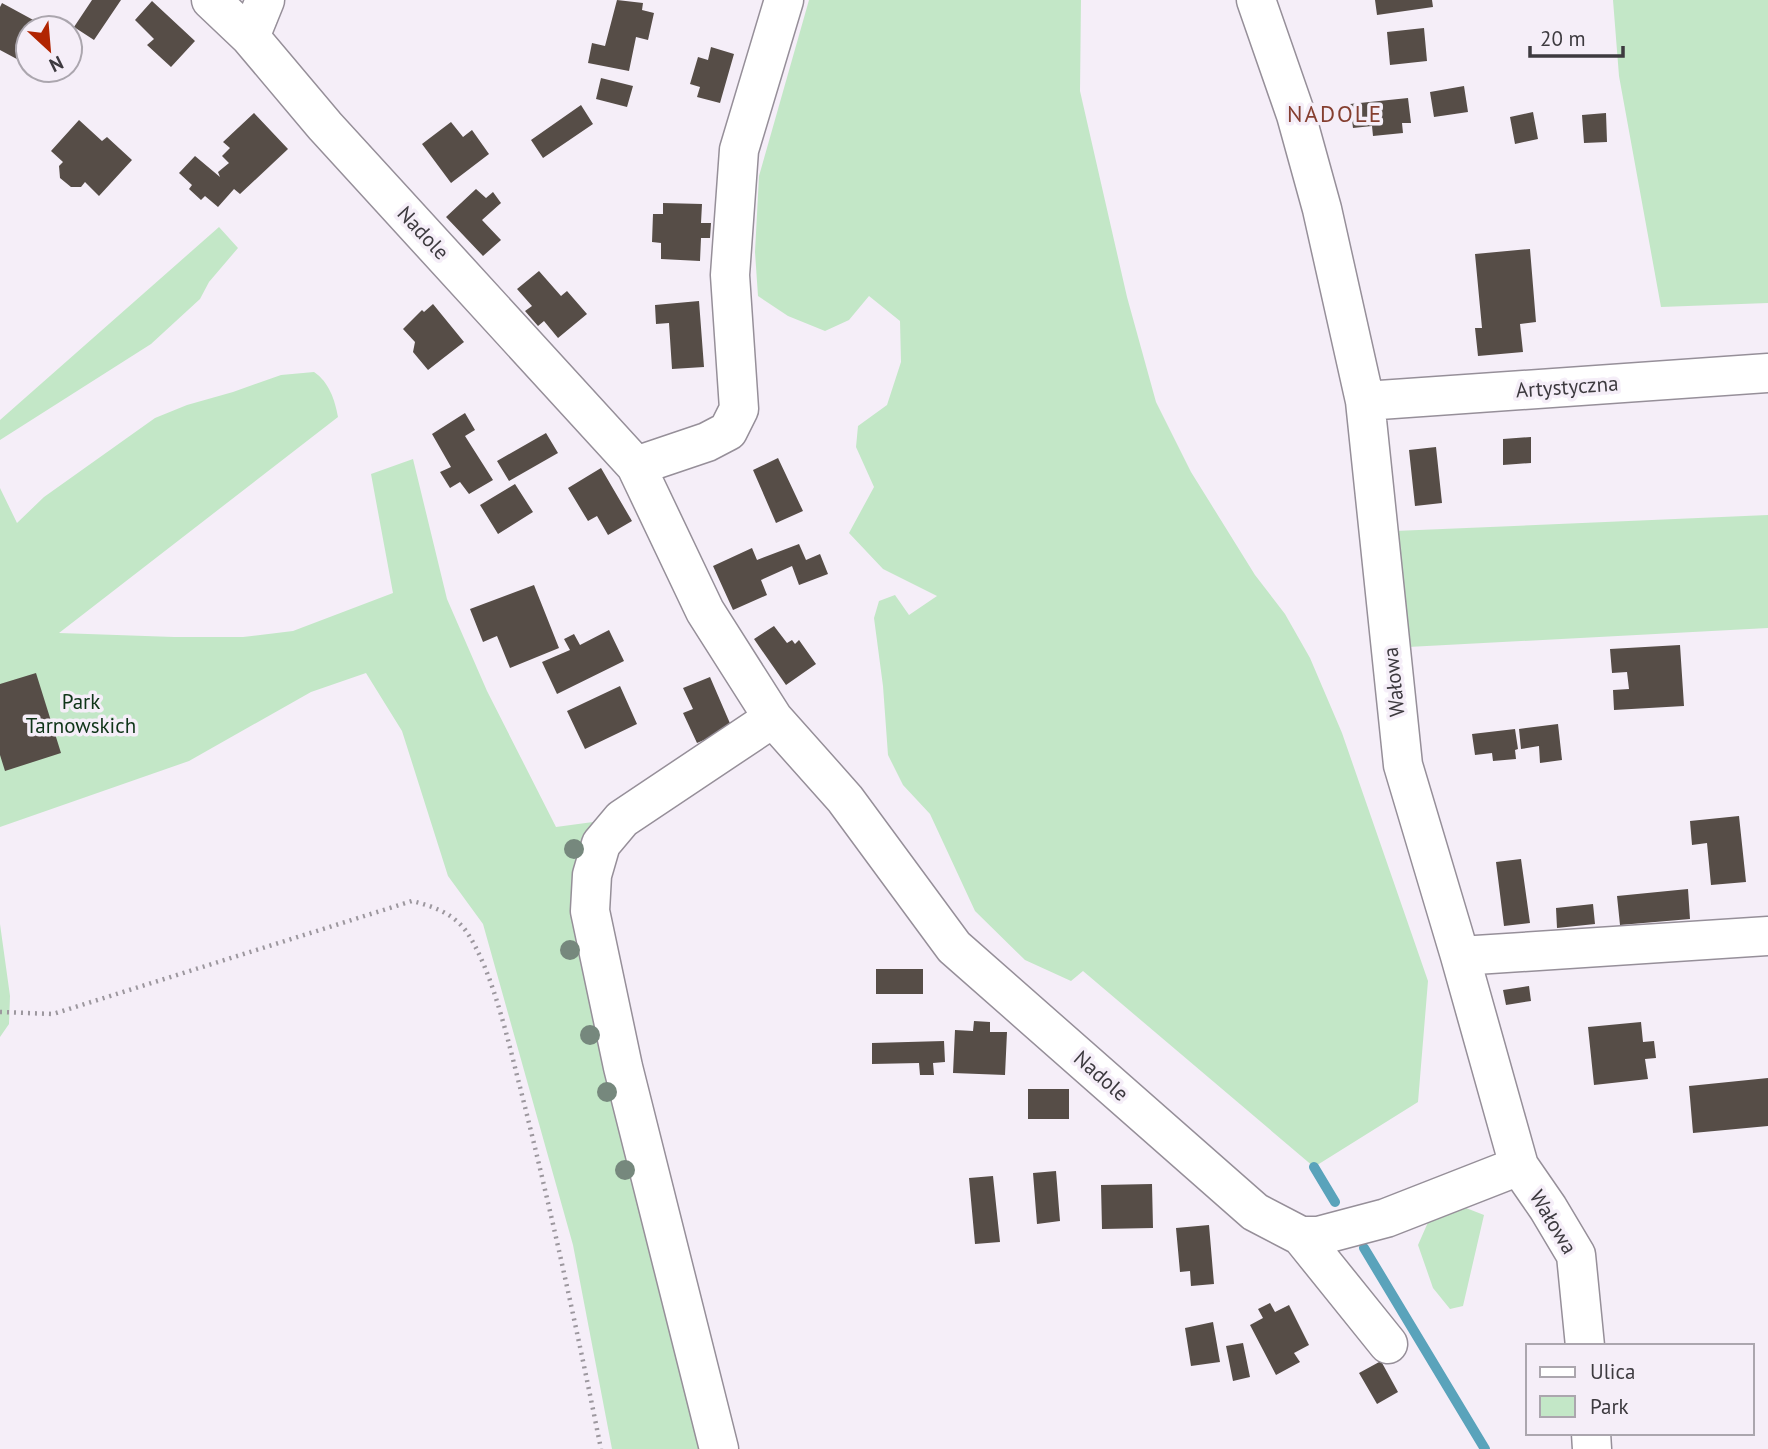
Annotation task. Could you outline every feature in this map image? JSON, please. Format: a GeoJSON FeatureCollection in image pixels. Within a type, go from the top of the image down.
{"type":"FeatureCollection","features":[{"type":"Feature","properties":{"kind":"street","name":"Nadole"},"geometry":{"type":"LineString","coordinates":[[211,0],[250,37],[325,126],[636,466],[705,611],[773,718],[845,799],[954,947],[1255,1212],[1301,1236]]}},
{"type":"Feature","properties":{"kind":"street"},"geometry":{"type":"LineString","coordinates":[[250,37],[265,0]]}},
{"type":"Feature","properties":{"kind":"street"},"geometry":{"type":"LineString","coordinates":[[636,466],[707,442],[728,431],[738,410],[730,275],[739,150],[784,0]]}},
{"type":"Feature","properties":{"kind":"street","name":"Wałowa"},"geometry":{"type":"LineString","coordinates":[[1256,0],[1296,115],[1322,209],[1365,401],[1403,765],[1519,1166],[1576,1255],[1585,1344]]}},
{"type":"Feature","properties":{"kind":"street","name":"Artystyczna"},"geometry":{"type":"LineString","coordinates":[[1365,401],[1768,373]]}},
{"type":"Feature","properties":{"kind":"street"},"geometry":{"type":"LineString","coordinates":[[719,1449],[623,1067],[590,911],[592,875],[601,844],[622,819],[773,718]]}},
{"type":"Feature","properties":{"kind":"street"},"geometry":{"type":"LineString","coordinates":[[1460,956],[1768,936]]}},
{"type":"Feature","properties":{"kind":"street"},"geometry":{"type":"LineString","coordinates":[[1301,1236],[1318,1236],[1386,1218],[1519,1166]]}},
{"type":"Feature","properties":{"kind":"street"},"geometry":{"type":"LineString","coordinates":[[1301,1236],[1388,1344]]}},
{"type":"Feature","properties":{"kind":"path"},"geometry":{"type":"LineString","coordinates":[[0,1012],[53,1014],[412,901],[439,908],[465,929],[481,960],[506,1035],[573,1310],[601,1449]]}},
{"type":"Feature","properties":{"kind":"green space"},"geometry":{"type":"Polygon","coordinates":[[[809,0],[1081,0],[1080,91],[1127,297],[1156,402],[1191,472],[1255,575],[1285,614],[1310,658],[1342,733],[1428,981],[1418,1102],[1314,1167],[1083,971],[1071,981],[1025,960],[975,911],[930,814],[903,785],[888,755],[874,618],[879,601],[895,595],[909,615],[937,596],[883,569],[849,533],[874,487],[856,447],[858,426],[887,405],[901,362],[900,321],[869,296],[849,320],[825,331],[788,316],[758,296],[755,252],[759,176],[809,0]]]}},
{"type":"Feature","properties":{"kind":"green space"},"geometry":{"type":"Polygon","coordinates":[[[1613,0],[1768,0],[1768,303],[1661,307],[1619,76],[1613,0]]]}},
{"type":"Feature","properties":{"kind":"green space"},"geometry":{"type":"Polygon","coordinates":[[[219,227],[238,248],[209,282],[200,299],[151,344],[0,440],[0,420],[219,227]]]}},
{"type":"Feature","properties":{"kind":"green space","name":"Park Tarnowskich"},"geometry":{"type":"Polygon","coordinates":[[[314,372],[324,381],[330,392],[338,417],[59,633],[243,637],[293,631],[393,593],[371,474],[413,459],[447,599],[487,691],[556,827],[593,822],[579,882],[700,1449],[612,1449],[573,1245],[483,924],[448,876],[402,731],[366,673],[311,692],[189,761],[0,827],[0,488],[17,523],[44,497],[155,418],[281,375],[314,372]]]}},
{"type":"Feature","properties":{"kind":"green space"},"geometry":{"type":"Polygon","coordinates":[[[1768,515],[1768,628],[1408,647],[1395,531],[1768,515]]]}},
{"type":"Feature","properties":{"kind":"green space"},"geometry":{"type":"Polygon","coordinates":[[[0,924],[10,996],[9,1024],[0,1037],[0,924]]]}},
{"type":"Feature","properties":{"kind":"green space"},"geometry":{"type":"Polygon","coordinates":[[[1466,1208],[1484,1215],[1463,1306],[1450,1309],[1433,1288],[1418,1245],[1429,1220],[1466,1208]]]}},
{"type":"Feature","properties":{"kind":"building"},"geometry":{"type":"Polygon","coordinates":[[[92,0],[121,0],[94,40],[84,34],[83,14],[92,0]]]}},
{"type":"Feature","properties":{"kind":"building"},"geometry":{"type":"Polygon","coordinates":[[[617,0],[643,3],[642,10],[654,13],[648,40],[636,37],[629,71],[588,63],[592,43],[605,46],[617,0]]]}},
{"type":"Feature","properties":{"kind":"building"},"geometry":{"type":"Polygon","coordinates":[[[1375,0],[1432,0],[1433,7],[1377,15],[1375,0]]]}},
{"type":"Feature","properties":{"kind":"building"},"geometry":{"type":"Polygon","coordinates":[[[152,1],[195,41],[171,67],[147,45],[154,39],[135,20],[152,1]]]}},
{"type":"Feature","properties":{"kind":"building"},"geometry":{"type":"Polygon","coordinates":[[[2,3],[22,14],[14,14],[14,58],[0,50],[2,3]]]}},
{"type":"Feature","properties":{"kind":"building"},"geometry":{"type":"Polygon","coordinates":[[[1424,28],[1427,61],[1390,65],[1387,32],[1424,28]]]}},
{"type":"Feature","properties":{"kind":"building"},"geometry":{"type":"Polygon","coordinates":[[[711,47],[734,54],[720,103],[697,97],[700,87],[690,84],[698,57],[708,60],[711,47]]]}},
{"type":"Feature","properties":{"kind":"building"},"geometry":{"type":"Polygon","coordinates":[[[601,78],[633,86],[627,107],[596,99],[601,78]]]}},
{"type":"Feature","properties":{"kind":"building"},"geometry":{"type":"Polygon","coordinates":[[[1464,86],[1468,112],[1434,117],[1430,92],[1464,86]]]}},
{"type":"Feature","properties":{"kind":"building"},"geometry":{"type":"Polygon","coordinates":[[[1408,98],[1411,123],[1402,123],[1403,133],[1373,136],[1372,126],[1353,128],[1350,104],[1408,98]]]}},
{"type":"Feature","properties":{"kind":"building"},"geometry":{"type":"Polygon","coordinates":[[[581,105],[593,124],[543,158],[531,140],[581,105]]]}},
{"type":"Feature","properties":{"kind":"building"},"geometry":{"type":"Polygon","coordinates":[[[1533,112],[1538,139],[1515,144],[1510,117],[1533,112]]]}},
{"type":"Feature","properties":{"kind":"building"},"geometry":{"type":"Polygon","coordinates":[[[254,113],[288,149],[240,194],[234,189],[218,207],[205,196],[201,200],[189,189],[192,185],[179,173],[195,156],[220,177],[218,172],[229,163],[222,156],[230,148],[223,142],[254,113]]]}},
{"type":"Feature","properties":{"kind":"building"},"geometry":{"type":"Polygon","coordinates":[[[1606,113],[1607,142],[1584,143],[1582,115],[1606,113]]]}},
{"type":"Feature","properties":{"kind":"building"},"geometry":{"type":"Polygon","coordinates":[[[79,120],[102,141],[107,137],[132,160],[99,196],[85,182],[81,187],[71,187],[60,178],[59,166],[63,162],[51,151],[79,120]]]}},
{"type":"Feature","properties":{"kind":"building"},"geometry":{"type":"Polygon","coordinates":[[[451,122],[463,137],[472,130],[489,154],[451,183],[422,144],[451,122]]]}},
{"type":"Feature","properties":{"kind":"building"},"geometry":{"type":"Polygon","coordinates":[[[476,189],[486,198],[493,192],[501,203],[482,220],[501,240],[483,256],[446,217],[476,189]]]}},
{"type":"Feature","properties":{"kind":"building"},"geometry":{"type":"Polygon","coordinates":[[[663,203],[702,204],[701,223],[711,223],[710,238],[701,238],[700,261],[661,259],[661,243],[652,242],[653,214],[663,214],[663,203]]]}},
{"type":"Feature","properties":{"kind":"building"},"geometry":{"type":"Polygon","coordinates":[[[1530,249],[1536,322],[1520,324],[1523,352],[1478,356],[1475,328],[1482,328],[1475,254],[1530,249]]]}},
{"type":"Feature","properties":{"kind":"building"},"geometry":{"type":"Polygon","coordinates":[[[539,271],[561,296],[567,291],[587,314],[558,338],[544,321],[538,326],[525,311],[532,306],[517,289],[539,271]]]}},
{"type":"Feature","properties":{"kind":"building"},"geometry":{"type":"Polygon","coordinates":[[[699,301],[704,367],[672,369],[669,323],[656,324],[655,305],[699,301]]]}},
{"type":"Feature","properties":{"kind":"building"},"geometry":{"type":"Polygon","coordinates":[[[433,304],[464,342],[428,370],[413,352],[415,342],[403,329],[422,310],[424,312],[433,304]]]}},
{"type":"Feature","properties":{"kind":"building"},"geometry":{"type":"Polygon","coordinates":[[[465,413],[475,430],[465,436],[493,480],[469,494],[460,482],[450,488],[440,472],[451,467],[432,434],[465,413]]]}},
{"type":"Feature","properties":{"kind":"building"},"geometry":{"type":"Polygon","coordinates":[[[546,433],[558,453],[509,481],[497,461],[546,433]]]}},
{"type":"Feature","properties":{"kind":"building"},"geometry":{"type":"Polygon","coordinates":[[[1531,437],[1531,463],[1503,465],[1503,439],[1531,437]]]}},
{"type":"Feature","properties":{"kind":"building"},"geometry":{"type":"Polygon","coordinates":[[[1436,447],[1442,503],[1415,506],[1409,450],[1436,447]]]}},
{"type":"Feature","properties":{"kind":"building"},"geometry":{"type":"Polygon","coordinates":[[[778,458],[803,511],[776,523],[753,470],[778,458]]]}},
{"type":"Feature","properties":{"kind":"building"},"geometry":{"type":"Polygon","coordinates":[[[601,468],[632,521],[608,535],[597,516],[588,521],[568,488],[601,468]]]}},
{"type":"Feature","properties":{"kind":"building"},"geometry":{"type":"Polygon","coordinates":[[[515,484],[533,512],[498,534],[480,505],[515,484]]]}},
{"type":"Feature","properties":{"kind":"building"},"geometry":{"type":"Polygon","coordinates":[[[799,544],[806,560],[820,554],[828,574],[799,585],[792,566],[761,580],[767,595],[733,610],[713,566],[752,548],[757,560],[799,544]]]}},
{"type":"Feature","properties":{"kind":"building"},"geometry":{"type":"Polygon","coordinates":[[[534,585],[559,648],[510,668],[497,636],[483,642],[470,609],[534,585]]]}},
{"type":"Feature","properties":{"kind":"building"},"geometry":{"type":"Polygon","coordinates":[[[774,626],[787,643],[792,640],[795,644],[799,640],[816,664],[786,685],[754,639],[774,626]]]}},
{"type":"Feature","properties":{"kind":"building"},"geometry":{"type":"Polygon","coordinates":[[[609,630],[624,661],[557,694],[542,662],[570,650],[564,639],[574,634],[580,645],[609,630]]]}},
{"type":"Feature","properties":{"kind":"building"},"geometry":{"type":"Polygon","coordinates":[[[1680,645],[1684,706],[1614,710],[1613,690],[1629,689],[1627,672],[1612,673],[1610,649],[1680,645]]]}},
{"type":"Feature","properties":{"kind":"building"},"geometry":{"type":"Polygon","coordinates":[[[36,673],[61,753],[5,771],[0,755],[0,684],[36,673]]]}},
{"type":"Feature","properties":{"kind":"building"},"geometry":{"type":"Polygon","coordinates":[[[710,677],[732,728],[697,743],[683,713],[693,709],[683,688],[710,677]]]}},
{"type":"Feature","properties":{"kind":"building"},"geometry":{"type":"Polygon","coordinates":[[[620,686],[637,724],[585,749],[567,711],[620,686]]]}},
{"type":"Feature","properties":{"kind":"building"},"geometry":{"type":"Polygon","coordinates":[[[1558,724],[1562,760],[1540,763],[1539,746],[1521,749],[1519,729],[1558,724]]]}},
{"type":"Feature","properties":{"kind":"building"},"geometry":{"type":"Polygon","coordinates":[[[1515,729],[1518,749],[1515,750],[1516,759],[1493,761],[1492,753],[1475,755],[1472,734],[1515,729]]]}},
{"type":"Feature","properties":{"kind":"building"},"geometry":{"type":"Polygon","coordinates":[[[1739,816],[1746,882],[1711,885],[1707,843],[1692,845],[1690,821],[1739,816]]]}},
{"type":"Feature","properties":{"kind":"building"},"geometry":{"type":"Polygon","coordinates":[[[1521,859],[1530,923],[1504,926],[1496,862],[1521,859]]]}},
{"type":"Feature","properties":{"kind":"building"},"geometry":{"type":"Polygon","coordinates":[[[1688,889],[1690,919],[1620,925],[1617,896],[1688,889]]]}},
{"type":"Feature","properties":{"kind":"building"},"geometry":{"type":"Polygon","coordinates":[[[1593,904],[1595,924],[1557,928],[1556,908],[1593,904]]]}},
{"type":"Feature","properties":{"kind":"building"},"geometry":{"type":"Polygon","coordinates":[[[876,969],[923,969],[923,994],[876,994],[876,969]]]}},
{"type":"Feature","properties":{"kind":"building"},"geometry":{"type":"Polygon","coordinates":[[[1529,986],[1531,1001],[1506,1005],[1503,990],[1529,986]]]}},
{"type":"Feature","properties":{"kind":"building"},"geometry":{"type":"Polygon","coordinates":[[[974,1021],[990,1022],[990,1032],[1007,1032],[1005,1075],[953,1073],[955,1030],[973,1031],[974,1021]]]}},
{"type":"Feature","properties":{"kind":"building"},"geometry":{"type":"Polygon","coordinates":[[[1641,1022],[1643,1042],[1654,1041],[1656,1058],[1645,1059],[1648,1079],[1594,1085],[1588,1027],[1641,1022]]]}},
{"type":"Feature","properties":{"kind":"building"},"geometry":{"type":"Polygon","coordinates":[[[944,1041],[945,1062],[933,1063],[934,1075],[920,1075],[919,1063],[872,1064],[872,1043],[944,1041]]]}},
{"type":"Feature","properties":{"kind":"building"},"geometry":{"type":"Polygon","coordinates":[[[1768,1078],[1768,1126],[1693,1133],[1689,1086],[1768,1078]]]}},
{"type":"Feature","properties":{"kind":"building"},"geometry":{"type":"Polygon","coordinates":[[[1028,1089],[1069,1089],[1069,1119],[1028,1119],[1028,1089]]]}},
{"type":"Feature","properties":{"kind":"building"},"geometry":{"type":"Polygon","coordinates":[[[1056,1171],[1060,1221],[1037,1224],[1033,1173],[1056,1171]]]}},
{"type":"Feature","properties":{"kind":"building"},"geometry":{"type":"Polygon","coordinates":[[[993,1176],[1000,1242],[975,1244],[969,1178],[993,1176]]]}},
{"type":"Feature","properties":{"kind":"building"},"geometry":{"type":"Polygon","coordinates":[[[1152,1184],[1153,1228],[1102,1229],[1101,1185],[1152,1184]]]}},
{"type":"Feature","properties":{"kind":"building"},"geometry":{"type":"Polygon","coordinates":[[[1209,1225],[1214,1284],[1191,1286],[1190,1271],[1180,1272],[1176,1228],[1209,1225]]]}},
{"type":"Feature","properties":{"kind":"building"},"geometry":{"type":"Polygon","coordinates":[[[1270,1303],[1275,1312],[1289,1305],[1309,1345],[1294,1353],[1300,1362],[1276,1375],[1250,1325],[1263,1318],[1258,1309],[1270,1303]]]}},
{"type":"Feature","properties":{"kind":"building"},"geometry":{"type":"Polygon","coordinates":[[[1213,1322],[1220,1362],[1191,1366],[1185,1328],[1213,1322]]]}},
{"type":"Feature","properties":{"kind":"building"},"geometry":{"type":"Polygon","coordinates":[[[1243,1343],[1250,1377],[1233,1381],[1226,1346],[1243,1343]]]}},
{"type":"Feature","properties":{"kind":"building"},"geometry":{"type":"Polygon","coordinates":[[[1381,1361],[1398,1392],[1377,1404],[1359,1373],[1381,1361]]]}},
{"type":"Feature","properties":{"kind":"waterway"},"geometry":{"type":"LineString","coordinates":[[1314,1167],[1335,1202]]}},
{"type":"Feature","properties":{"kind":"waterway"},"geometry":{"type":"LineString","coordinates":[[1364,1248],[1485,1449]]}},
{"type":"Feature","properties":{"kind":"district","name":"NADOLE"},"geometry":{"type":"Point","coordinates":[1335,114]}}]}
